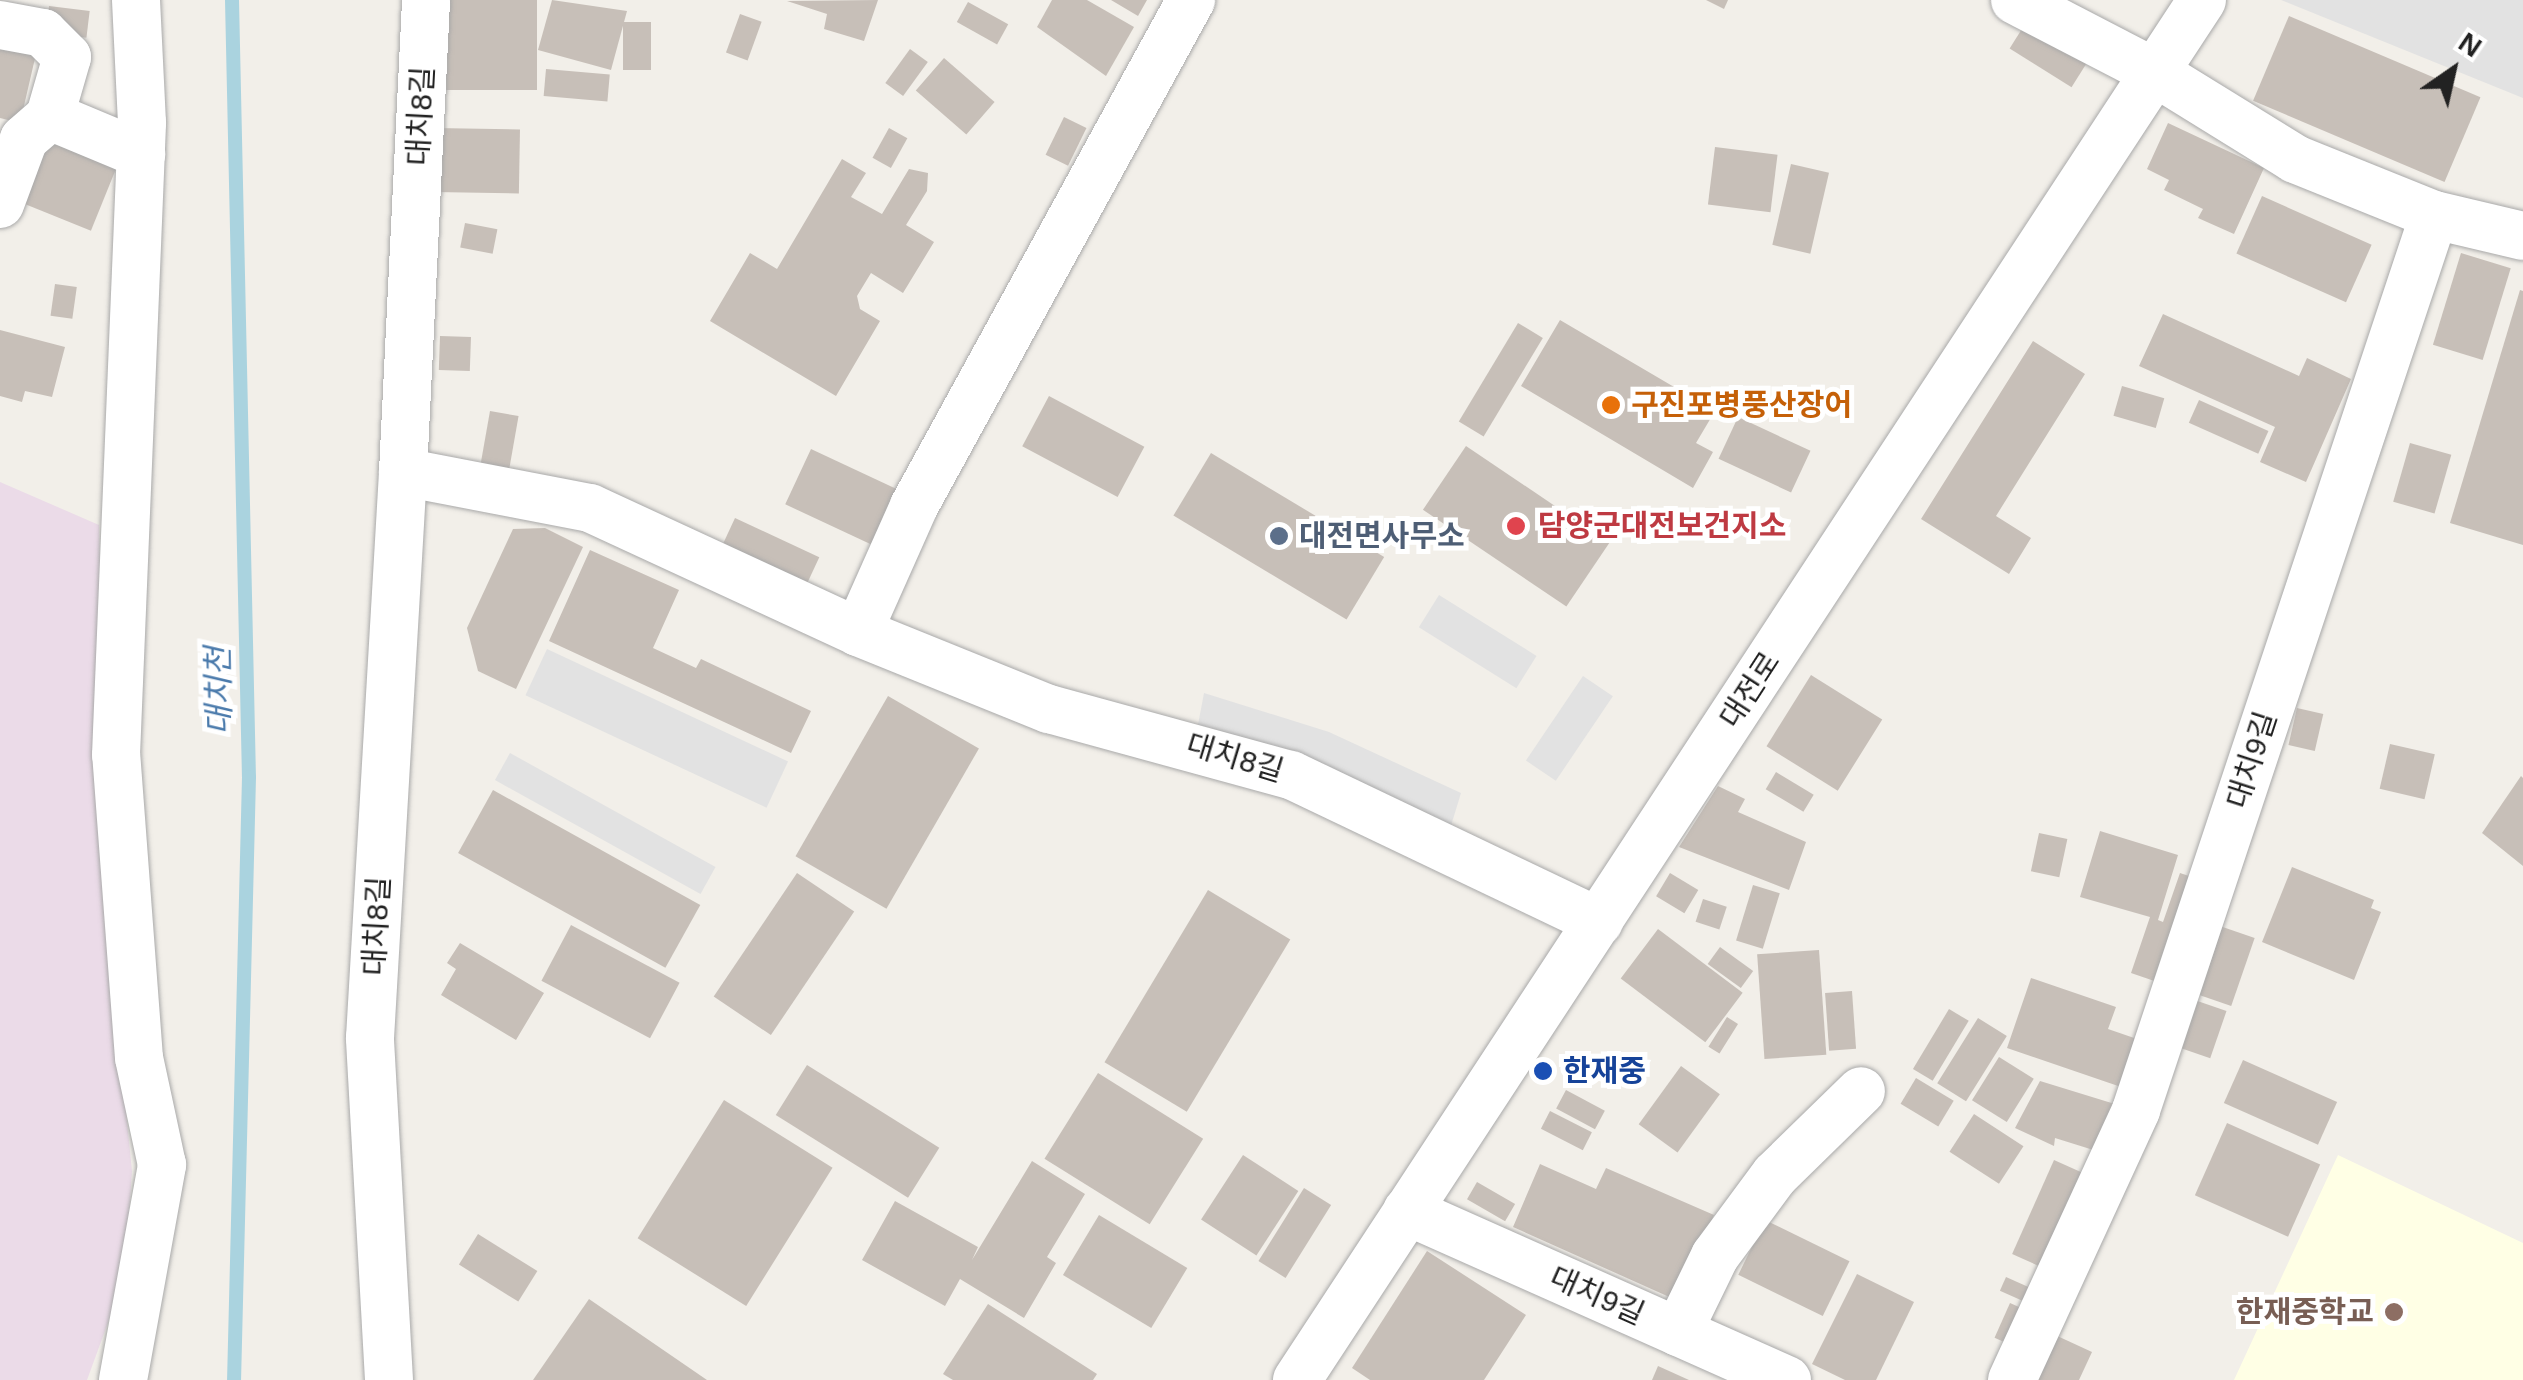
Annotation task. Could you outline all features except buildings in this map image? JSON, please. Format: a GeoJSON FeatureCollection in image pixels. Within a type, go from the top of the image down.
{"type":"FeatureCollection","features":[{"type":"Feature","properties":{"kind":"street"},"geometry":{"type":"LineString","coordinates":[[123,1380],[162,1165],[140,1058],[116,755],[141,154],[136,0]]}},
{"type":"Feature","properties":{"kind":"street","name":"대치8길"},"geometry":{"type":"LineString","coordinates":[[389,1380],[370,1038],[426,0]]}},
{"type":"Feature","properties":{"kind":"street"},"geometry":{"type":"LineString","coordinates":[[858,632],[914,506],[1191,0]]}},
{"type":"Feature","properties":{"kind":"street","name":"대전로"},"geometry":{"type":"LineString","coordinates":[[1297,1380],[2202,0]]}},
{"type":"Feature","properties":{"kind":"street"},"geometry":{"type":"LineString","coordinates":[[2024,2],[2156,72],[2295,159],[2434,215],[2523,236]]}},
{"type":"Feature","properties":{"kind":"street"},"geometry":{"type":"LineString","coordinates":[[0,25],[43,33],[67,57],[50,116],[24,139],[0,204]]}},
{"type":"Feature","properties":{"kind":"street"},"geometry":{"type":"LineString","coordinates":[[50,116],[141,154]]}},
{"type":"Feature","properties":{"kind":"street","name":"대치9길"},"geometry":{"type":"LineString","coordinates":[[2012,1380],[2136,1110],[2434,215]]}},
{"type":"Feature","properties":{"kind":"street","name":"대치8길"},"geometry":{"type":"LineString","coordinates":[[403,472],[590,508],[858,632],[1048,709],[1291,775],[1598,922]]}},
{"type":"Feature","properties":{"kind":"street"},"geometry":{"type":"LineString","coordinates":[[1678,1332],[1715,1256],[1774,1175],[1861,1091]]}},
{"type":"Feature","properties":{"kind":"street","name":"대치9길"},"geometry":{"type":"LineString","coordinates":[[1408,1211],[1786,1380]]}},
{"type":"Feature","properties":{"kind":"shaded area"},"geometry":{"type":"Polygon","coordinates":[[[2281,0],[2523,0],[2523,98],[2281,0]]]}},
{"type":"Feature","properties":{"kind":"shaded area"},"geometry":{"type":"Polygon","coordinates":[[[0,482],[99,525],[113,983],[132,1171],[125,1276],[87,1380],[0,1380],[0,482]]]}},
{"type":"Feature","properties":{"kind":"shaded area"},"geometry":{"type":"Polygon","coordinates":[[[1439,595],[1537,656],[1516,688],[1419,627],[1439,595]]]}},
{"type":"Feature","properties":{"kind":"shaded area"},"geometry":{"type":"Polygon","coordinates":[[[547,649],[788,761],[767,808],[525,695],[547,649]]]}},
{"type":"Feature","properties":{"kind":"shaded area"},"geometry":{"type":"Polygon","coordinates":[[[1583,676],[1613,696],[1556,781],[1526,761],[1583,676]]]}},
{"type":"Feature","properties":{"kind":"shaded area"},"geometry":{"type":"Polygon","coordinates":[[[1204,693],[1329,732],[1461,793],[1450,829],[1197,730],[1204,693]]]}},
{"type":"Feature","properties":{"kind":"shaded area"},"geometry":{"type":"Polygon","coordinates":[[[510,753],[716,867],[701,894],[495,780],[510,753]]]}},
{"type":"Feature","properties":{"kind":"shaded area","name":"한재중학교"},"geometry":{"type":"Polygon","coordinates":[[[2338,1155],[2523,1243],[2523,1380],[2234,1380],[2338,1155]]]}},
{"type":"Feature","properties":{"kind":"waterway","name":"대치천"},"geometry":{"type":"LineString","coordinates":[[232,0],[249,777],[234,1380]]}},
{"type":"Feature","properties":{"kind":"place","name":"구진포병풍산장어"},"geometry":{"type":"Point","coordinates":[1611,405]}},
{"type":"Feature","properties":{"kind":"place","name":"담양군대전보건지소"},"geometry":{"type":"Point","coordinates":[1516,526]}},
{"type":"Feature","properties":{"kind":"place","name":"대전면사무소"},"geometry":{"type":"Point","coordinates":[1279,536]}},
{"type":"Feature","properties":{"kind":"place","name":"한재중"},"geometry":{"type":"Point","coordinates":[1543,1071]}},
{"type":"Feature","properties":{"kind":"place","name":"한재중학교"},"geometry":{"type":"Point","coordinates":[2394,1312]}}]}
